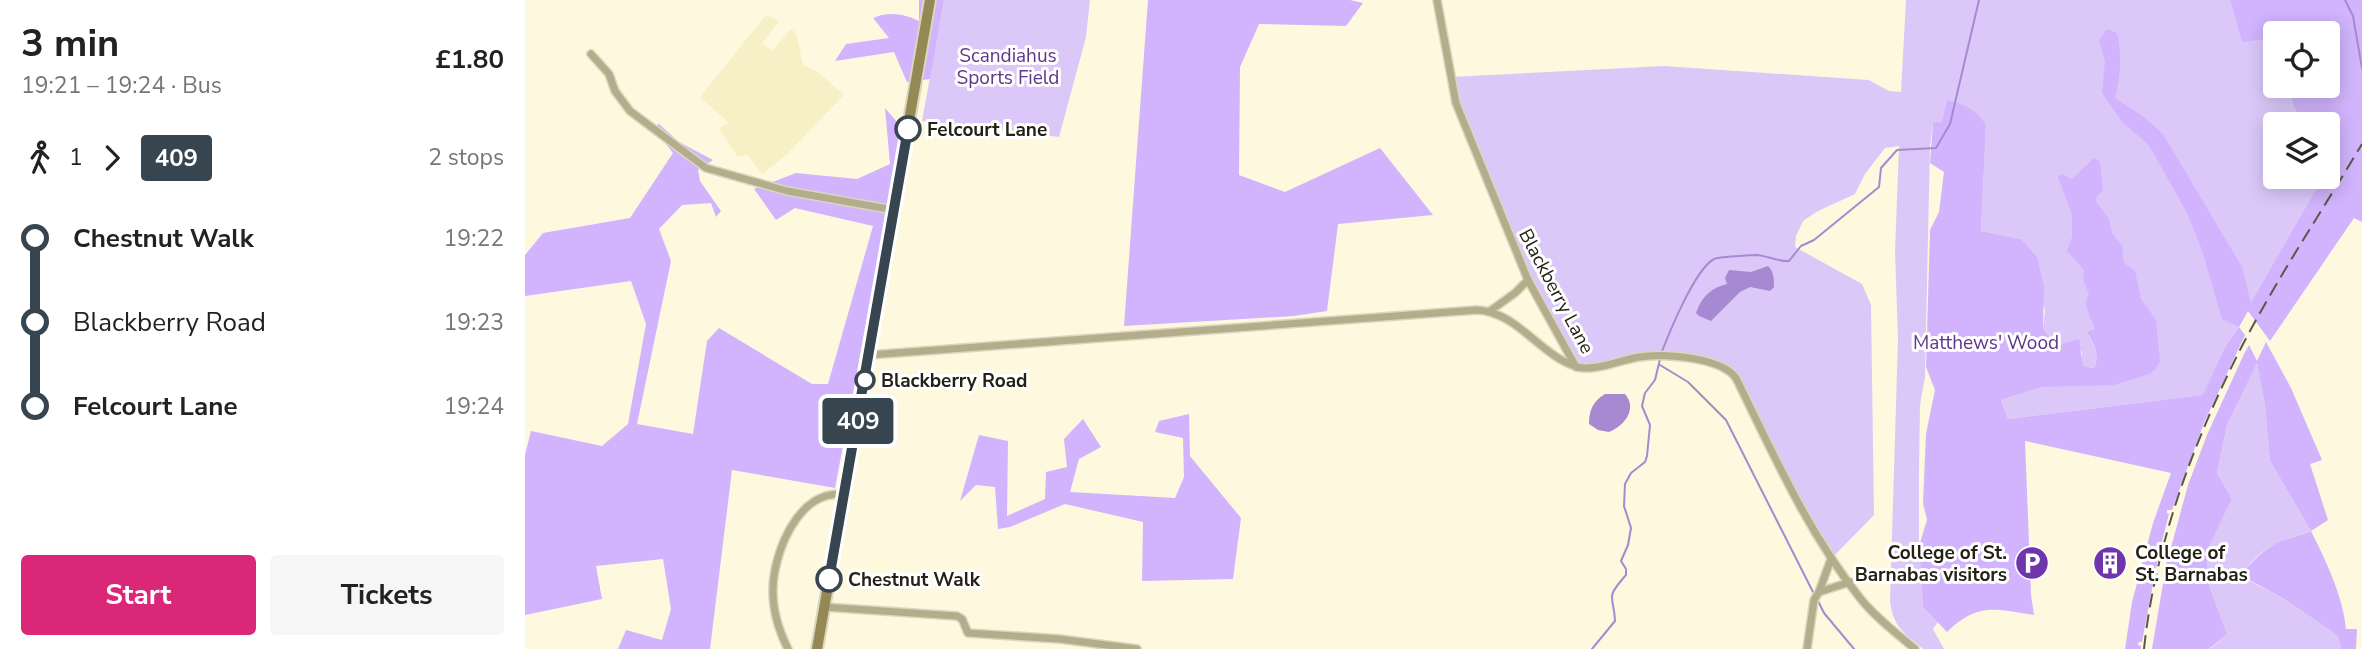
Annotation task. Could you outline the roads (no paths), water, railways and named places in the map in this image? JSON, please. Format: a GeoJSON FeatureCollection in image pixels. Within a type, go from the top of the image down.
{"type":"FeatureCollection","features":[{"type":"Feature","properties":{"kind":"street"},"geometry":{"type":"LineString","coordinates":[[817,649],[846,495],[930,0]]}},
{"type":"Feature","properties":{"kind":"street","name":"Blackberry Lane"},"geometry":{"type":"LineString","coordinates":[[1437,0],[1456,103],[1528,279],[1576,367],[1596,369],[1637,357],[1657,356],[1716,364],[1730,370],[1789,486],[1831,559],[1860,598],[1915,649]]}},
{"type":"Feature","properties":{"kind":"street"},"geometry":{"type":"LineString","coordinates":[[591,54],[609,74],[615,91],[630,111],[706,167],[787,191],[894,210]]}},
{"type":"Feature","properties":{"kind":"street"},"geometry":{"type":"LineString","coordinates":[[1490,312],[1528,279]]}},
{"type":"Feature","properties":{"kind":"street"},"geometry":{"type":"LineString","coordinates":[[869,355],[1473,310],[1490,312],[1513,324],[1557,358],[1576,367]]}},
{"type":"Feature","properties":{"kind":"street"},"geometry":{"type":"LineString","coordinates":[[788,649],[779,629],[774,606],[773,577],[776,558],[803,511],[823,497],[838,493],[846,495]]}},
{"type":"Feature","properties":{"kind":"street"},"geometry":{"type":"LineString","coordinates":[[1807,649],[1814,600],[1831,559]]}},
{"type":"Feature","properties":{"kind":"street"},"geometry":{"type":"LineString","coordinates":[[1819,592],[1850,582]]}},
{"type":"Feature","properties":{"kind":"street"},"geometry":{"type":"LineString","coordinates":[[824,607],[957,616],[962,619],[968,633],[1060,639],[1137,649]]}},
{"type":"Feature","properties":{"kind":"waterway"},"geometry":{"type":"LineString","coordinates":[[1661,354],[1691,288],[1714,259],[1757,255],[1789,261],[1801,246],[1814,240],[1879,187],[1881,168],[1897,150],[1936,148],[1950,124],[1979,0]]}},
{"type":"Feature","properties":{"kind":"waterway"},"geometry":{"type":"LineString","coordinates":[[2345,0],[2353,16],[2362,68]]}},
{"type":"Feature","properties":{"kind":"waterway"},"geometry":{"type":"LineString","coordinates":[[1592,649],[1615,621],[1612,597],[1626,575],[1621,561],[1631,528],[1624,506],[1625,484],[1631,473],[1645,462],[1647,456],[1650,425],[1642,406],[1645,393],[1655,380],[1660,359]]}},
{"type":"Feature","properties":{"kind":"waterway"},"geometry":{"type":"LineString","coordinates":[[1660,365],[1688,382],[1726,420],[1814,594]]}},
{"type":"Feature","properties":{"kind":"waterway"},"geometry":{"type":"LineString","coordinates":[[1817,599],[1824,613],[1854,649]]}},
{"type":"Feature","properties":{"kind":"railway"},"geometry":{"type":"LineString","coordinates":[[2144,649],[2149,610],[2167,532],[2208,418],[2256,320],[2362,144]]}},
{"type":"Feature","properties":{"kind":"place","name":"Felcourt Lane"},"geometry":{"type":"Point","coordinates":[908,129]}},
{"type":"Feature","properties":{"kind":"place","name":"Blackberry Road"},"geometry":{"type":"Point","coordinates":[865,380]}},
{"type":"Feature","properties":{"kind":"place","name":"College of St. Barnabas visitors"},"geometry":{"type":"Point","coordinates":[2032,563]}},
{"type":"Feature","properties":{"kind":"place","name":"College of St. Barnabas"},"geometry":{"type":"Point","coordinates":[2110,563]}},
{"type":"Feature","properties":{"kind":"place","name":"Chestnut Walk"},"geometry":{"type":"Point","coordinates":[829,579]}},
{"type":"Feature","properties":{"kind":"park label","name":"Scandiahus Sports Field"},"geometry":{"type":"Point","coordinates":[1008,66]}},
{"type":"Feature","properties":{"kind":"park label","name":"Matthews' Wood"},"geometry":{"type":"Point","coordinates":[1986,342]}}]}
